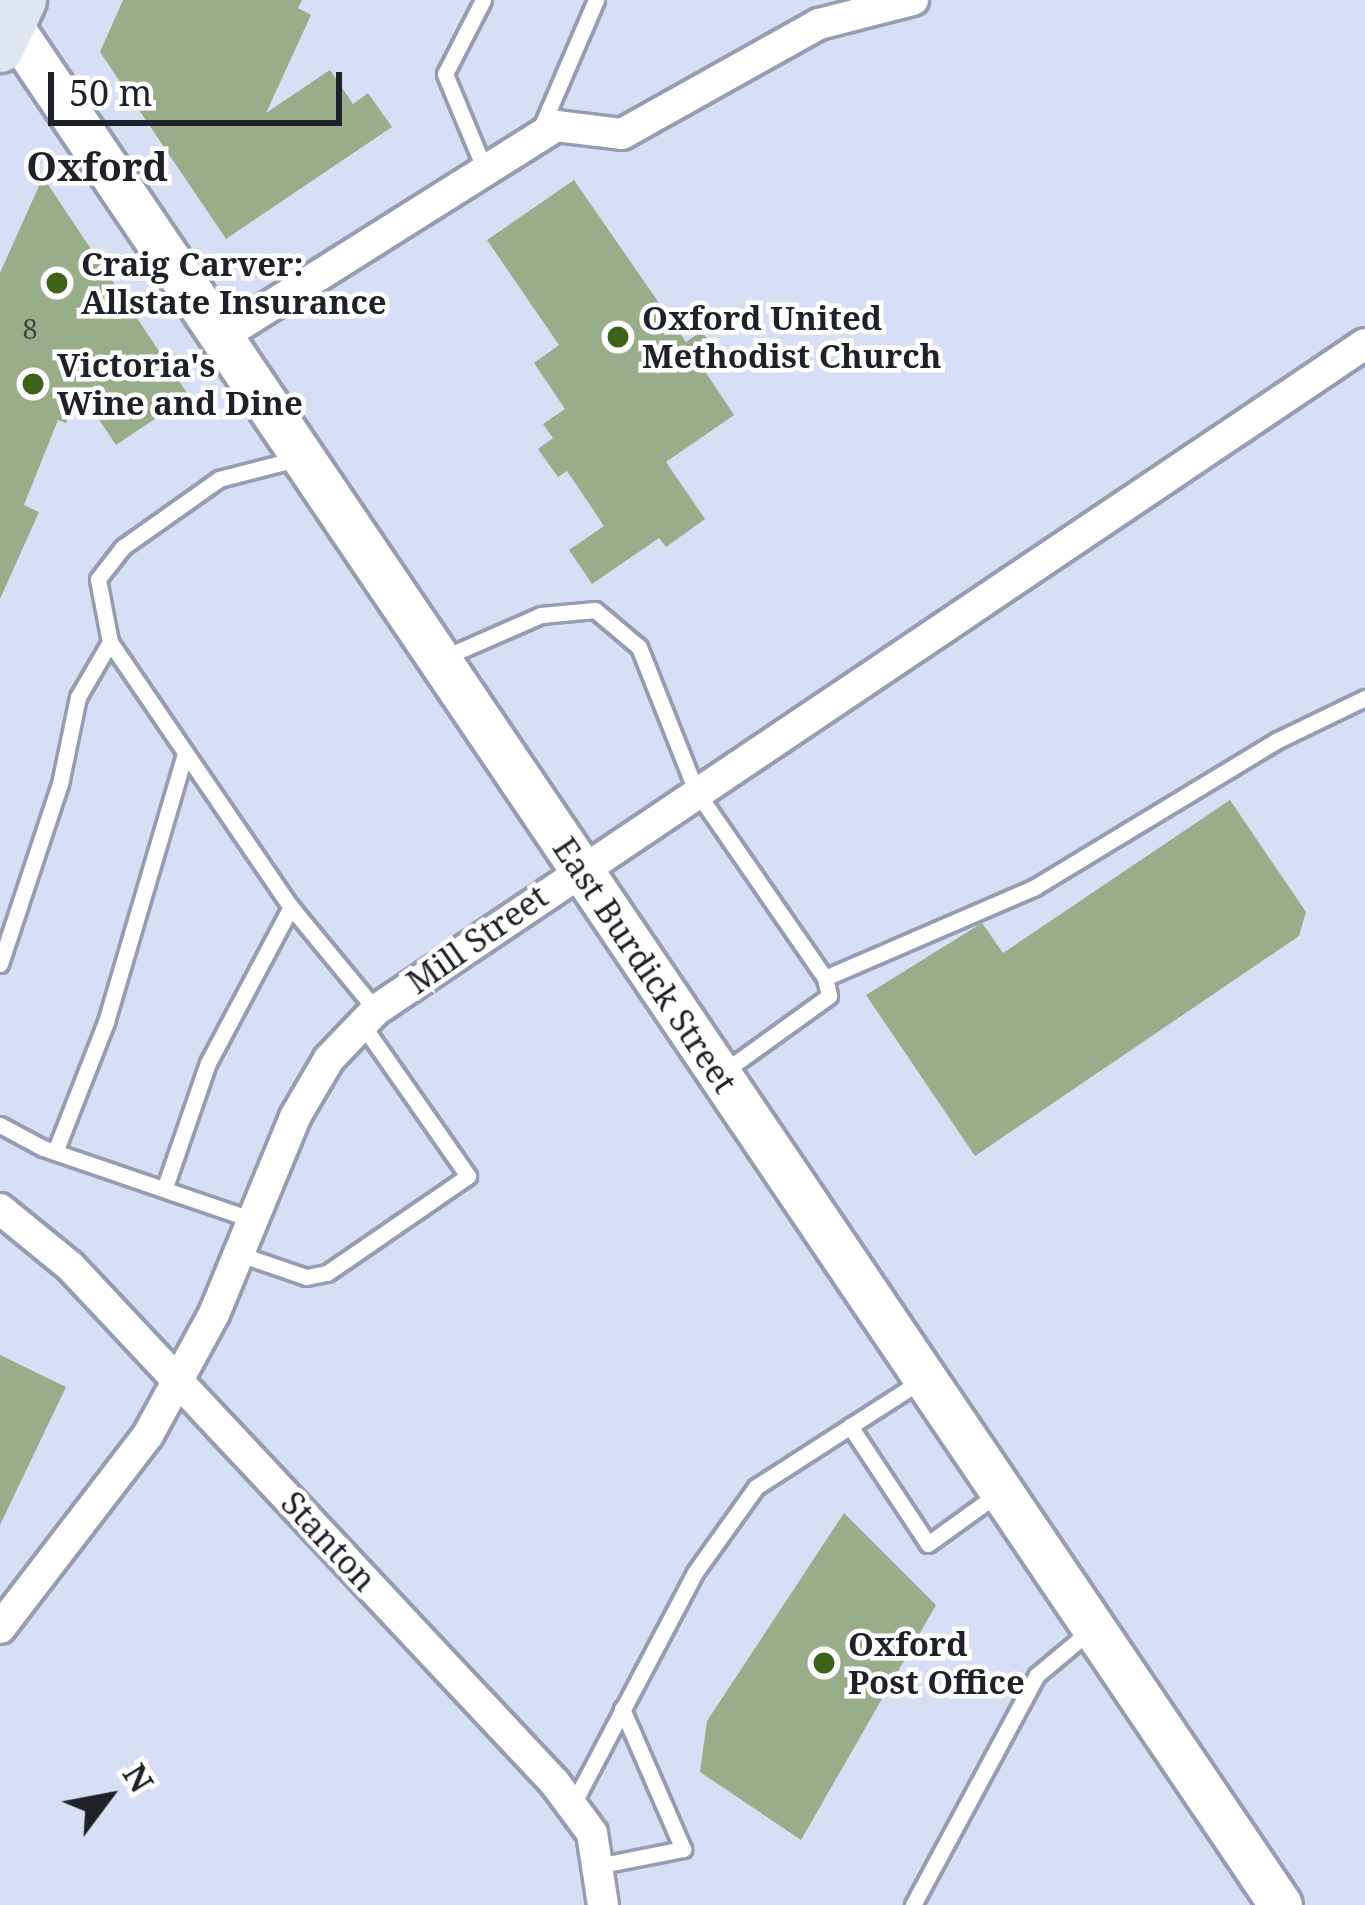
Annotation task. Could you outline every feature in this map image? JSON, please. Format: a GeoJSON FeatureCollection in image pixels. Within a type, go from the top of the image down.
{"type":"FeatureCollection","features":[{"type":"Feature","properties":{"kind":"main road","name":"East Burdick Street"},"geometry":{"type":"LineString","coordinates":[[8,21],[1281,1905]]}},
{"type":"Feature","properties":{"kind":"street"},"geometry":{"type":"LineString","coordinates":[[221,337],[556,126],[622,134],[818,24],[914,0]]}},
{"type":"Feature","properties":{"kind":"street","name":"Mill Street"},"geometry":{"type":"LineString","coordinates":[[0,1628],[148,1435],[239,1254],[295,1117],[329,1059],[369,1017],[580,868],[1365,344]]}},
{"type":"Feature","properties":{"kind":"street","name":"Stanton"},"geometry":{"type":"LineString","coordinates":[[0,1209],[70,1266],[573,1804],[602,1865],[603,1905]]}},
{"type":"Feature","properties":{"kind":"lane"},"geometry":{"type":"LineString","coordinates":[[483,0],[445,74],[485,170]]}},
{"type":"Feature","properties":{"kind":"lane"},"geometry":{"type":"LineString","coordinates":[[536,138],[596,0]]}},
{"type":"Feature","properties":{"kind":"lane"},"geometry":{"type":"LineString","coordinates":[[239,1254],[306,1277],[327,1273],[468,1175],[369,1017],[110,642],[98,578],[123,547],[219,478],[303,458]]}},
{"type":"Feature","properties":{"kind":"lane"},"geometry":{"type":"LineString","coordinates":[[439,660],[541,614],[595,610],[639,647],[696,790],[825,978],[829,997],[812,1015],[719,1075]]}},
{"type":"Feature","properties":{"kind":"lane"},"geometry":{"type":"LineString","coordinates":[[0,964],[59,784],[78,697],[110,642]]}},
{"type":"Feature","properties":{"kind":"lane"},"geometry":{"type":"LineString","coordinates":[[825,978],[1034,887],[1278,740],[1365,698]]}},
{"type":"Feature","properties":{"kind":"lane"},"geometry":{"type":"LineString","coordinates":[[55,1152],[106,1022],[185,754]]}},
{"type":"Feature","properties":{"kind":"lane"},"geometry":{"type":"LineString","coordinates":[[165,1187],[208,1063],[291,907]]}},
{"type":"Feature","properties":{"kind":"lane"},"geometry":{"type":"LineString","coordinates":[[0,1125],[55,1152],[253,1220]]}},
{"type":"Feature","properties":{"kind":"lane"},"geometry":{"type":"LineString","coordinates":[[573,1804],[696,1571],[756,1487],[925,1378]]}},
{"type":"Feature","properties":{"kind":"lane"},"geometry":{"type":"LineString","coordinates":[[850,1426],[928,1544],[1001,1491]]}},
{"type":"Feature","properties":{"kind":"lane"},"geometry":{"type":"LineString","coordinates":[[914,1905],[1037,1675],[1094,1628]]}},
{"type":"Feature","properties":{"kind":"lane"},"geometry":{"type":"LineString","coordinates":[[602,1865],[682,1849],[622,1709]]}},
{"type":"Feature","properties":{"kind":"building"},"geometry":{"type":"Polygon","coordinates":[[[123,0],[302,0],[298,8],[311,15],[266,113],[330,70],[353,104],[368,93],[392,127],[226,239],[100,52],[123,0]]]}},
{"type":"Feature","properties":{"kind":"building"},"geometry":{"type":"Polygon","coordinates":[[[43,177],[189,396],[116,445],[79,390],[66,423],[58,420],[24,505],[39,512],[0,599],[0,273],[43,177]]]}},
{"type":"Feature","properties":{"kind":"building","name":"Oxford United Methodist Church"},"geometry":{"type":"Polygon","coordinates":[[[574,180],[686,342],[702,331],[722,362],[706,373],[734,415],[666,462],[705,519],[666,547],[659,538],[592,584],[569,550],[604,526],[567,471],[558,477],[538,449],[553,438],[543,424],[565,409],[534,363],[559,345],[487,240],[574,180]]]}},
{"type":"Feature","properties":{"kind":"building"},"geometry":{"type":"Polygon","coordinates":[[[1230,800],[1306,912],[1299,936],[975,1156],[866,995],[982,923],[1003,953],[1230,800]]]}},
{"type":"Feature","properties":{"kind":"building"},"geometry":{"type":"Polygon","coordinates":[[[0,1355],[66,1387],[0,1525],[0,1355]]]}},
{"type":"Feature","properties":{"kind":"building","name":"Oxford Post Office"},"geometry":{"type":"Polygon","coordinates":[[[844,1513],[936,1605],[801,1840],[700,1772],[707,1721],[844,1513]]]}},
{"type":"Feature","properties":{"kind":"place","name":"Craig Carver: Allstate Insurance"},"geometry":{"type":"Point","coordinates":[57,283]}},
{"type":"Feature","properties":{"kind":"place","name":"Oxford United Methodist Church"},"geometry":{"type":"Point","coordinates":[618,337]}},
{"type":"Feature","properties":{"kind":"place","name":"Victoria's Wine and Dine"},"geometry":{"type":"Point","coordinates":[33,384]}},
{"type":"Feature","properties":{"kind":"place","name":"Oxford Post Office"},"geometry":{"type":"Point","coordinates":[824,1663]}},
{"type":"Feature","properties":{"kind":"district","name":"Oxford"},"geometry":{"type":"Point","coordinates":[97,166]}}]}
